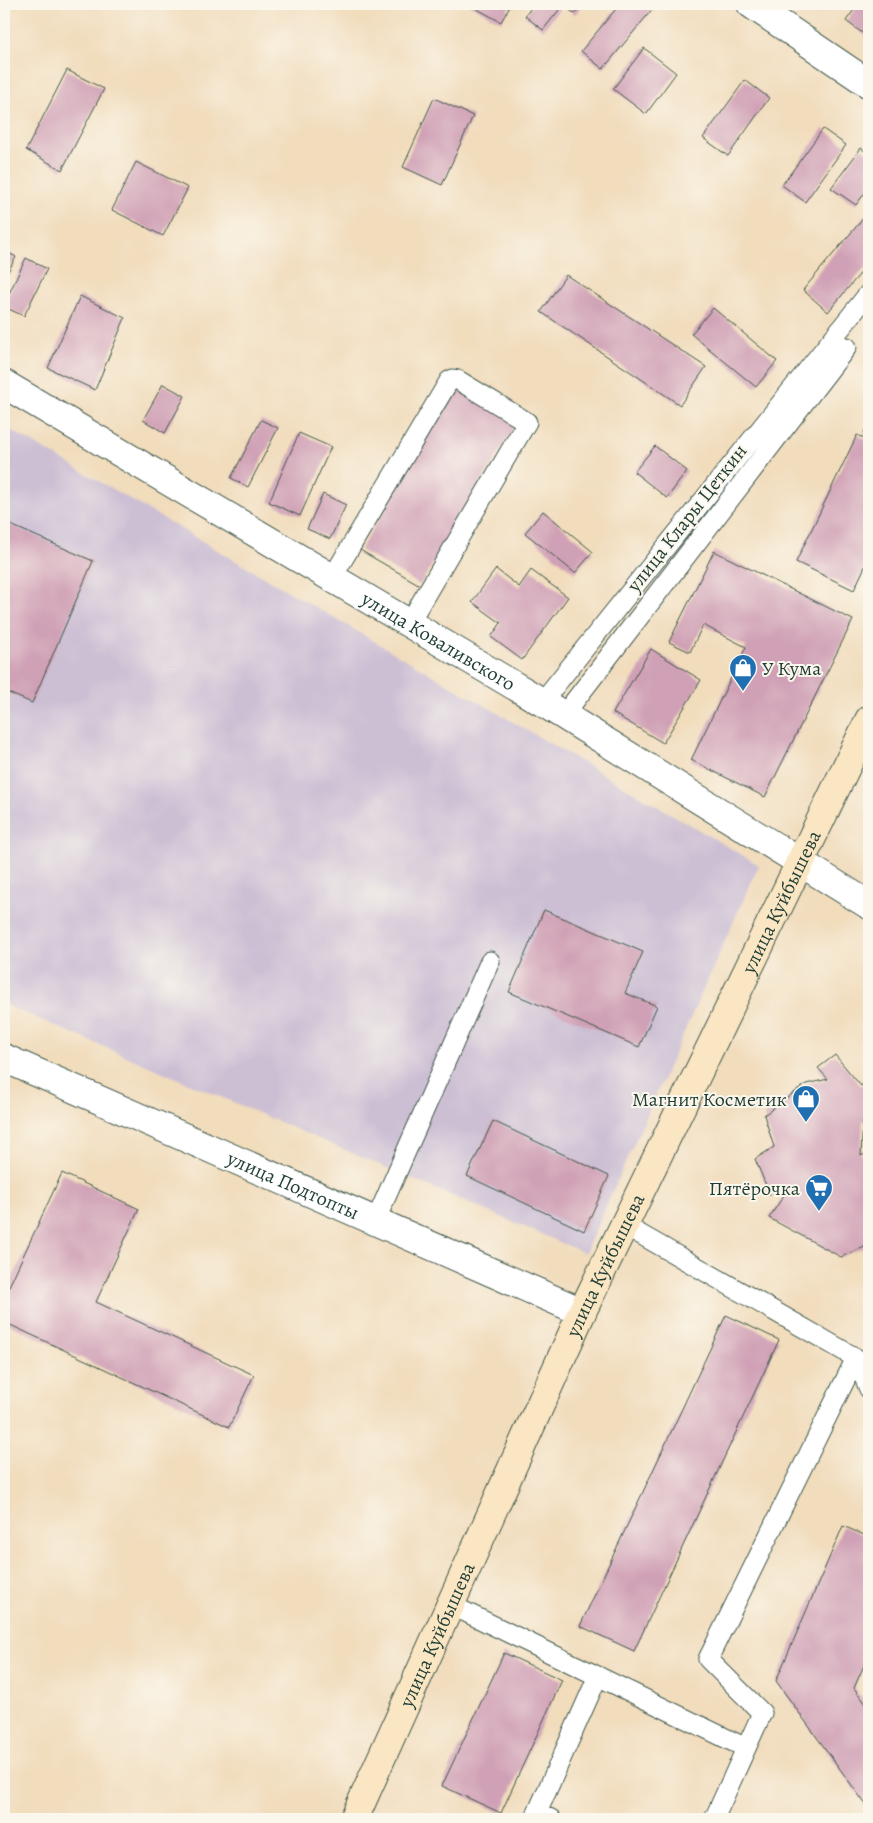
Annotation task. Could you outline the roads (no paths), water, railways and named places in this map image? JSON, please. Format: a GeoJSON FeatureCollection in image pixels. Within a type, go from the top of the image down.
{"type":"FeatureCollection","features":[{"type":"Feature","properties":{"kind":"main road","name":"улица Куйбышева"},"geometry":{"type":"LineString","coordinates":[[354,1819],[582,1312],[869,720]]}},
{"type":"Feature","properties":{"kind":"street"},"geometry":{"type":"LineString","coordinates":[[751,4],[869,84]]}},
{"type":"Feature","properties":{"kind":"street","name":"улица Коваливского"},"geometry":{"type":"LineString","coordinates":[[4,384],[552,709],[869,905]]}},
{"type":"Feature","properties":{"kind":"street","name":"улица Подтопты"},"geometry":{"type":"LineString","coordinates":[[4,1058],[582,1312]]}},
{"type":"Feature","properties":{"kind":"lane"},"geometry":{"type":"LineString","coordinates":[[552,709],[869,293]]}},
{"type":"Feature","properties":{"kind":"lane","name":"улица Клары Цеткин"},"geometry":{"type":"LineString","coordinates":[[552,709],[847,347]]}},
{"type":"Feature","properties":{"kind":"lane"},"geometry":{"type":"LineString","coordinates":[[332,578],[449,382],[453,379],[458,380],[526,422],[409,623]]}},
{"type":"Feature","properties":{"kind":"lane"},"geometry":{"type":"LineString","coordinates":[[375,1222],[490,961]]}},
{"type":"Feature","properties":{"kind":"lane"},"geometry":{"type":"LineString","coordinates":[[624,1225],[856,1358],[869,1389]]}},
{"type":"Feature","properties":{"kind":"lane"},"geometry":{"type":"LineString","coordinates":[[714,1819],[762,1713],[708,1658],[856,1358]]}},
{"type":"Feature","properties":{"kind":"lane"},"geometry":{"type":"LineString","coordinates":[[451,1605],[746,1748]]}},
{"type":"Feature","properties":{"kind":"lane"},"geometry":{"type":"LineString","coordinates":[[551,1819],[537,1813],[598,1676]]}},
{"type":"Feature","properties":{"kind":"place","name":"У Кума"},"geometry":{"type":"Point","coordinates":[743,692]}},
{"type":"Feature","properties":{"kind":"place","name":"Магнит Косметик"},"geometry":{"type":"Point","coordinates":[806,1123]}},
{"type":"Feature","properties":{"kind":"place","name":"Пятёрочка"},"geometry":{"type":"Point","coordinates":[819,1212]}}]}
